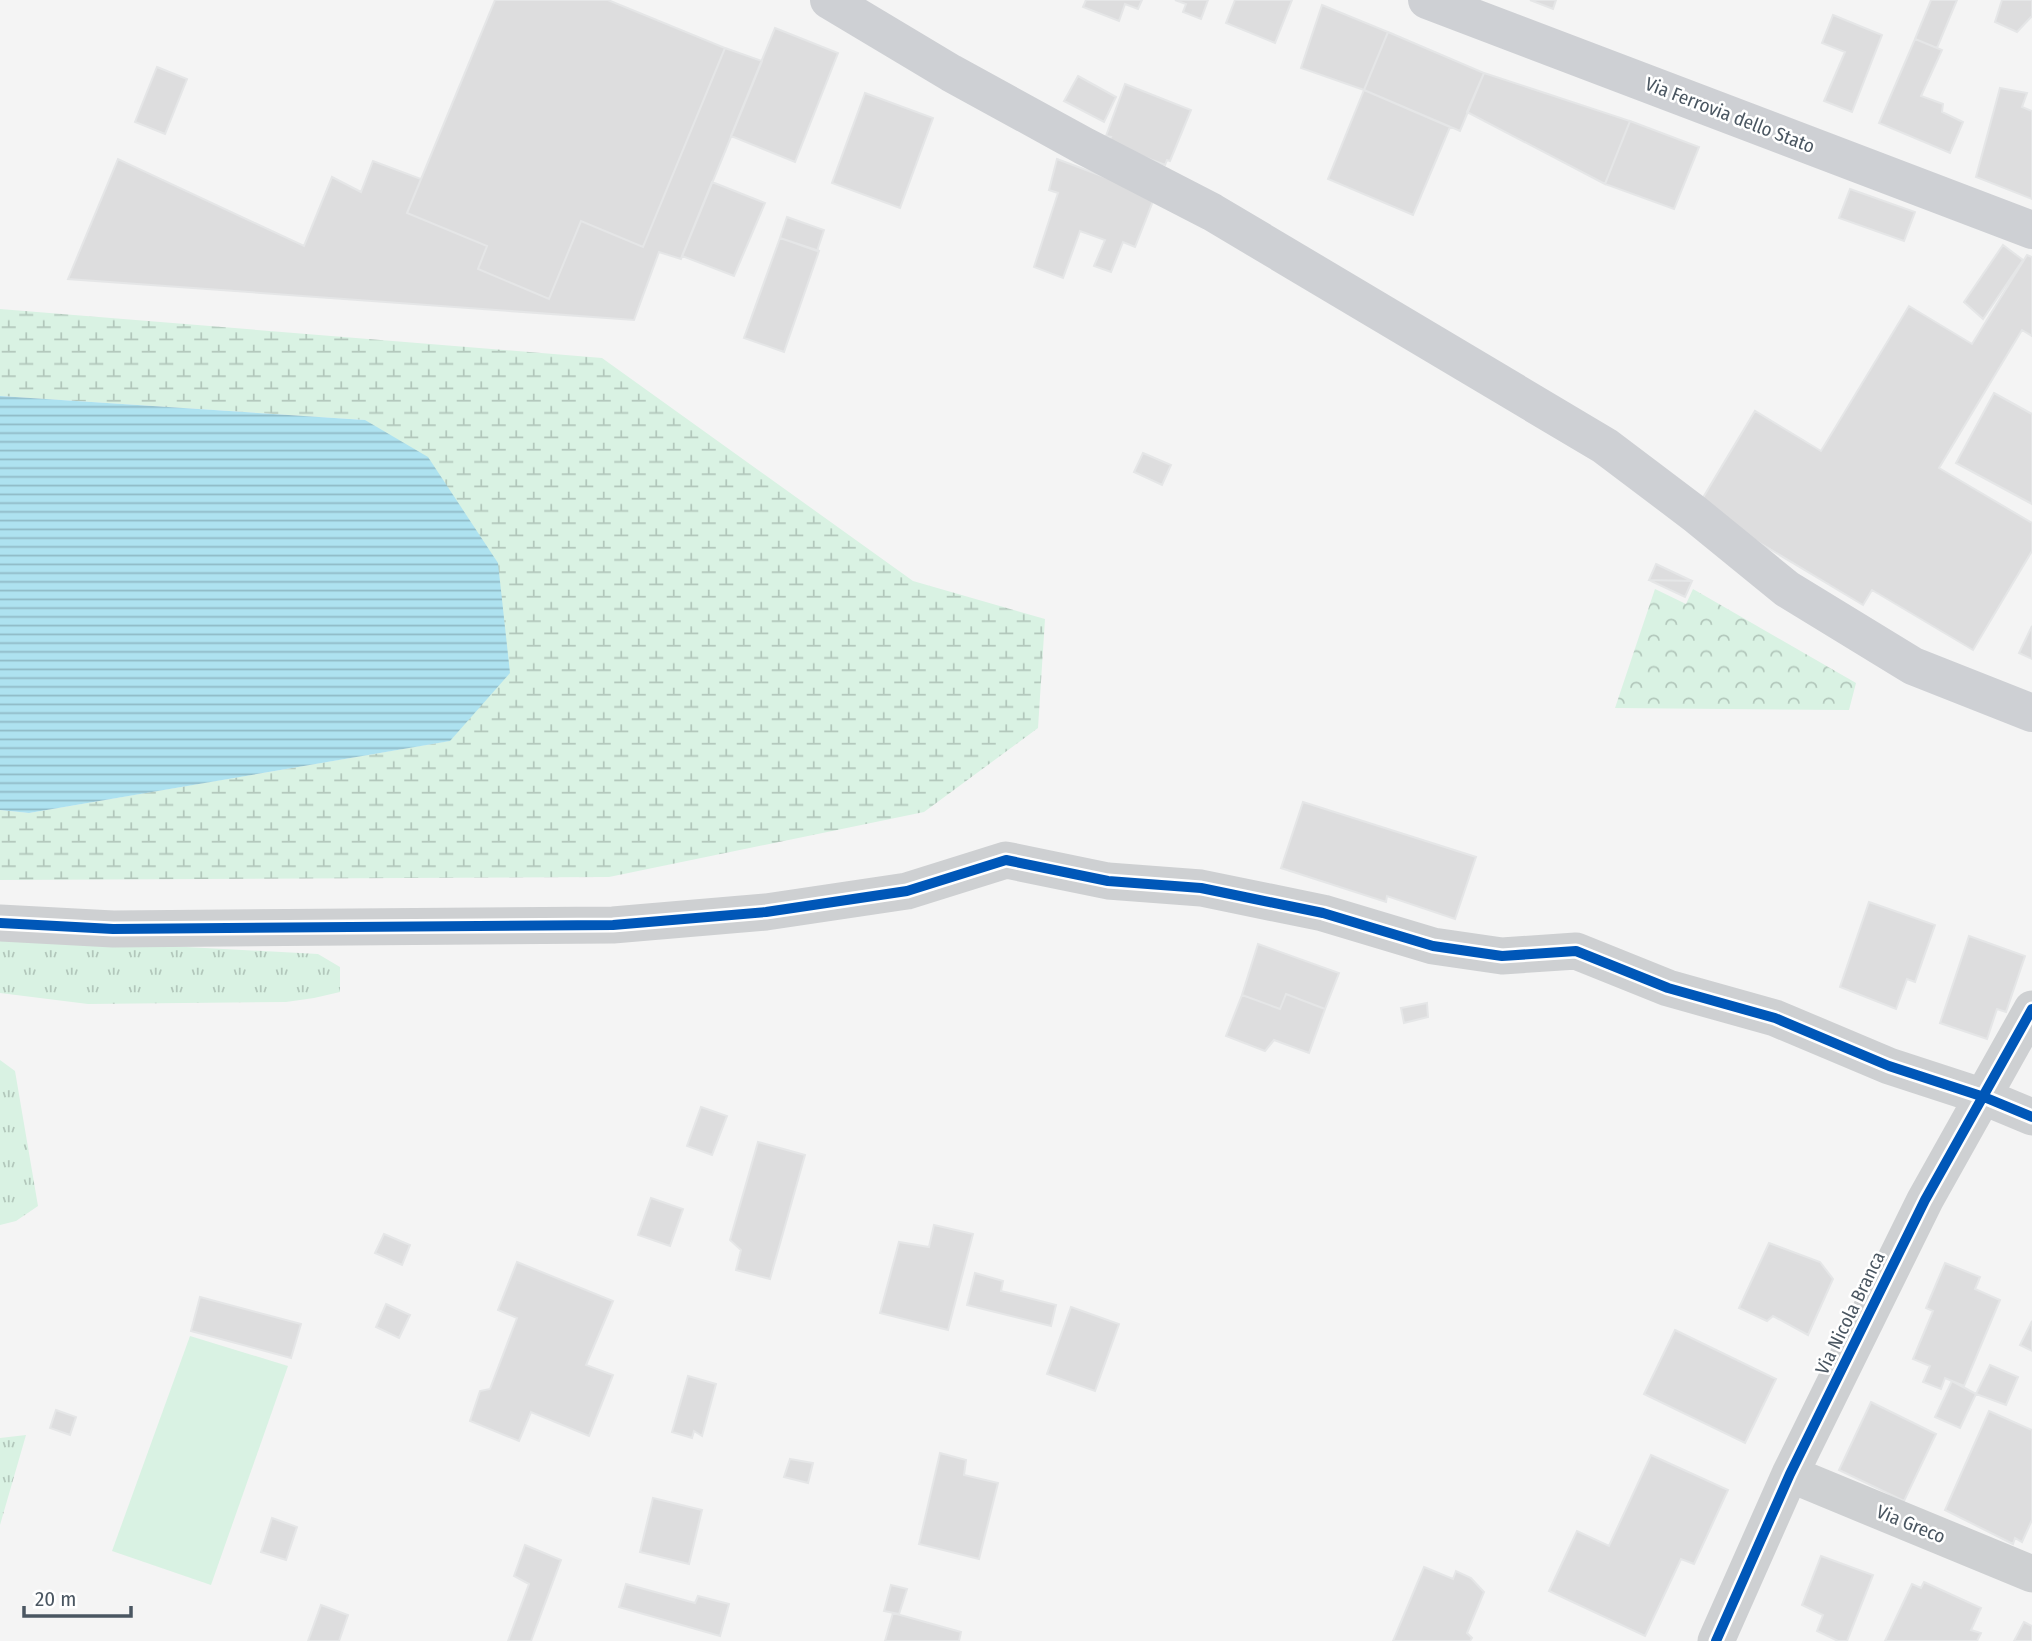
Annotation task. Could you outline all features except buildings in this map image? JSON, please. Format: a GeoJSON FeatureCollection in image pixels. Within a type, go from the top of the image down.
{"type":"FeatureCollection","features":[{"type":"Feature","properties":{"kind":"main road"},"geometry":{"type":"LineString","coordinates":[[829,0],[963,80],[1212,212],[1605,446],[1695,514],[1787,589],[1913,666],[2032,713]]}},
{"type":"Feature","properties":{"kind":"main road","name":"Via Ferrovia dello Stato"},"geometry":{"type":"LineString","coordinates":[[1427,0],[2032,230]]}},
{"type":"Feature","properties":{"kind":"street"},"geometry":{"type":"LineString","coordinates":[[0,923],[113,929],[613,925],[766,912],[907,891],[1006,860],[1108,881],[1201,888],[1323,913],[1433,946],[1502,956],[1576,951],[1668,988],[1775,1018],[1889,1066],[1984,1097],[2032,1117]]}},
{"type":"Feature","properties":{"kind":"street","name":"Via Nicola Branca"},"geometry":{"type":"LineString","coordinates":[[1716,1641],[1790,1474],[1925,1200],[2032,1009]]}},
{"type":"Feature","properties":{"kind":"street","name":"Via Greco"},"geometry":{"type":"LineString","coordinates":[[1790,1474],[2032,1574]]}},
{"type":"Feature","properties":{"kind":"green space"},"geometry":{"type":"Polygon","coordinates":[[[0,309],[602,358],[913,581],[1045,619],[1038,728],[924,812],[609,877],[0,880],[0,810],[29,813],[449,741],[365,420],[0,396],[0,309]]]}},
{"type":"Feature","properties":{"kind":"green space"},"geometry":{"type":"Polygon","coordinates":[[[1655,589],[1686,604],[1693,589],[1856,683],[1849,710],[1615,708],[1655,589]]]}},
{"type":"Feature","properties":{"kind":"green space"},"geometry":{"type":"Polygon","coordinates":[[[0,937],[318,954],[340,967],[340,992],[286,1002],[88,1004],[0,993],[0,937]]]}},
{"type":"Feature","properties":{"kind":"green space"},"geometry":{"type":"Polygon","coordinates":[[[0,1060],[15,1071],[38,1206],[16,1221],[0,1225],[0,1060]]]}},
{"type":"Feature","properties":{"kind":"green space"},"geometry":{"type":"Polygon","coordinates":[[[190,1336],[288,1366],[211,1585],[112,1551],[190,1336]]]}},
{"type":"Feature","properties":{"kind":"green space"},"geometry":{"type":"Polygon","coordinates":[[[26,1435],[0,1525],[0,1438],[26,1435]]]}},
{"type":"Feature","properties":{"kind":"water"},"geometry":{"type":"Polygon","coordinates":[[[0,396],[365,420],[428,457],[498,563],[510,673],[450,741],[29,813],[0,810],[0,396]]]}},
{"type":"Feature","properties":{"kind":"cycle path"},"geometry":{"type":"LineString","coordinates":[[0,923],[113,929],[613,925],[766,912],[907,891],[1006,860],[1108,881],[1201,888],[1323,913],[1433,946],[1502,956],[1576,951],[1668,988],[1775,1018],[1889,1066],[1984,1097],[2032,1117]]}},
{"type":"Feature","properties":{"kind":"cycle path"},"geometry":{"type":"LineString","coordinates":[[1716,1641],[1790,1474],[1925,1200],[2032,1009]]}}]}
